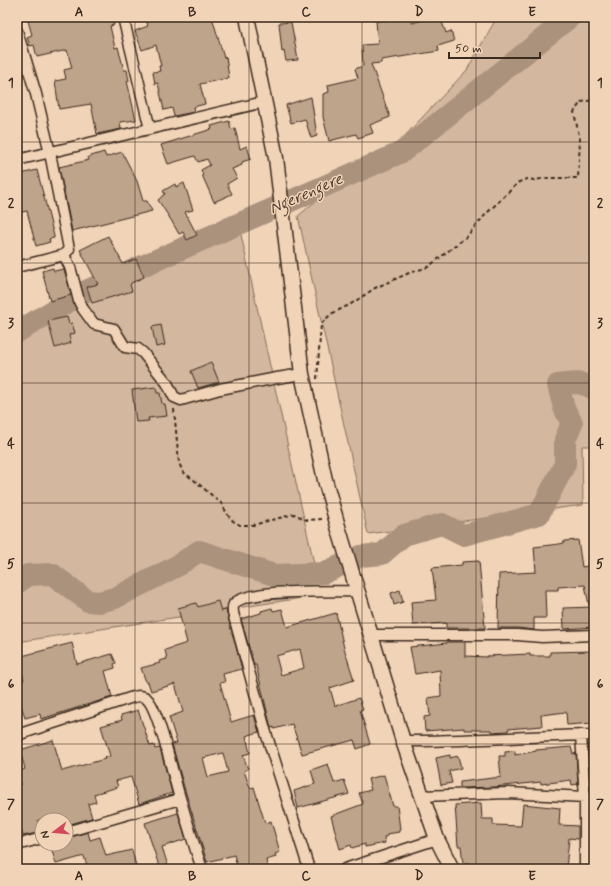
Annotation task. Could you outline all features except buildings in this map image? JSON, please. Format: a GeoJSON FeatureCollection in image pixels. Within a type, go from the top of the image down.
{"type":"FeatureCollection","features":[{"type":"Feature","properties":{"kind":"street"},"geometry":{"type":"LineString","coordinates":[[123,17],[150,129]]}},
{"type":"Feature","properties":{"kind":"street"},"geometry":{"type":"LineString","coordinates":[[247,17],[276,158],[302,374],[325,480],[370,635],[403,741],[437,839],[452,869]]}},
{"type":"Feature","properties":{"kind":"street"},"geometry":{"type":"LineString","coordinates":[[17,31],[36,94],[68,240],[68,251],[64,255],[17,267]]}},
{"type":"Feature","properties":{"kind":"street"},"geometry":{"type":"LineString","coordinates":[[17,160],[264,102]]}},
{"type":"Feature","properties":{"kind":"street"},"geometry":{"type":"LineString","coordinates":[[64,255],[70,267],[80,304],[90,320],[96,325],[114,329],[125,347],[144,353],[167,383],[174,398],[181,400],[220,389],[302,374]]}},
{"type":"Feature","properties":{"kind":"street"},"geometry":{"type":"LineString","coordinates":[[309,869],[266,733],[233,613],[233,608],[235,603],[241,600],[278,592],[358,591]]}},
{"type":"Feature","properties":{"kind":"street"},"geometry":{"type":"LineString","coordinates":[[370,635],[517,635],[542,637],[594,635]]}},
{"type":"Feature","properties":{"kind":"street"},"geometry":{"type":"LineString","coordinates":[[17,735],[133,697],[140,696],[147,698],[153,708],[159,724],[202,869]]}},
{"type":"Feature","properties":{"kind":"street"},"geometry":{"type":"LineString","coordinates":[[581,735],[585,797],[585,869]]}},
{"type":"Feature","properties":{"kind":"street"},"geometry":{"type":"LineString","coordinates":[[403,741],[453,741],[594,735]]}},
{"type":"Feature","properties":{"kind":"street"},"geometry":{"type":"LineString","coordinates":[[421,796],[508,793],[585,797]]}},
{"type":"Feature","properties":{"kind":"street"},"geometry":{"type":"LineString","coordinates":[[74,830],[180,799]]}},
{"type":"Feature","properties":{"kind":"street"},"geometry":{"type":"LineString","coordinates":[[345,869],[437,839]]}},
{"type":"Feature","properties":{"kind":"street"},"geometry":{"type":"LineString","coordinates":[[17,845],[34,840]]}},
{"type":"Feature","properties":{"kind":"path"},"geometry":{"type":"LineString","coordinates":[[317,382],[321,324],[331,314],[358,300],[375,288],[409,273],[428,267],[466,237],[487,213],[519,182],[527,179],[578,178],[580,140],[574,112],[581,102],[594,100]]}},
{"type":"Feature","properties":{"kind":"path"},"geometry":{"type":"LineString","coordinates":[[174,398],[179,463],[183,472],[222,504],[227,514],[233,521],[240,525],[253,525],[294,514],[307,520],[321,519],[337,524]]}},
{"type":"Feature","properties":{"kind":"shaded area"},"geometry":{"type":"Polygon","coordinates":[[[497,17],[594,17],[594,446],[582,446],[583,505],[368,534],[298,216],[322,196],[383,159],[467,70],[497,17]]]}},
{"type":"Feature","properties":{"kind":"shaded area"},"geometry":{"type":"Polygon","coordinates":[[[239,226],[321,595],[17,642],[17,325],[53,309],[138,277],[239,226]]]}},
{"type":"Feature","properties":{"kind":"waterway","name":"Ngerengere"},"geometry":{"type":"LineString","coordinates":[[17,332],[88,290],[402,152],[570,17]]}},
{"type":"Feature","properties":{"kind":"waterway"},"geometry":{"type":"LineString","coordinates":[[17,583],[28,575],[52,574],[88,601],[99,602],[115,598],[177,566],[199,551],[274,575],[324,573],[361,556],[382,554],[404,535],[442,524],[464,535],[539,514],[565,464],[565,440],[572,423],[564,408],[558,385],[572,383],[590,386],[594,389]]}}]}
